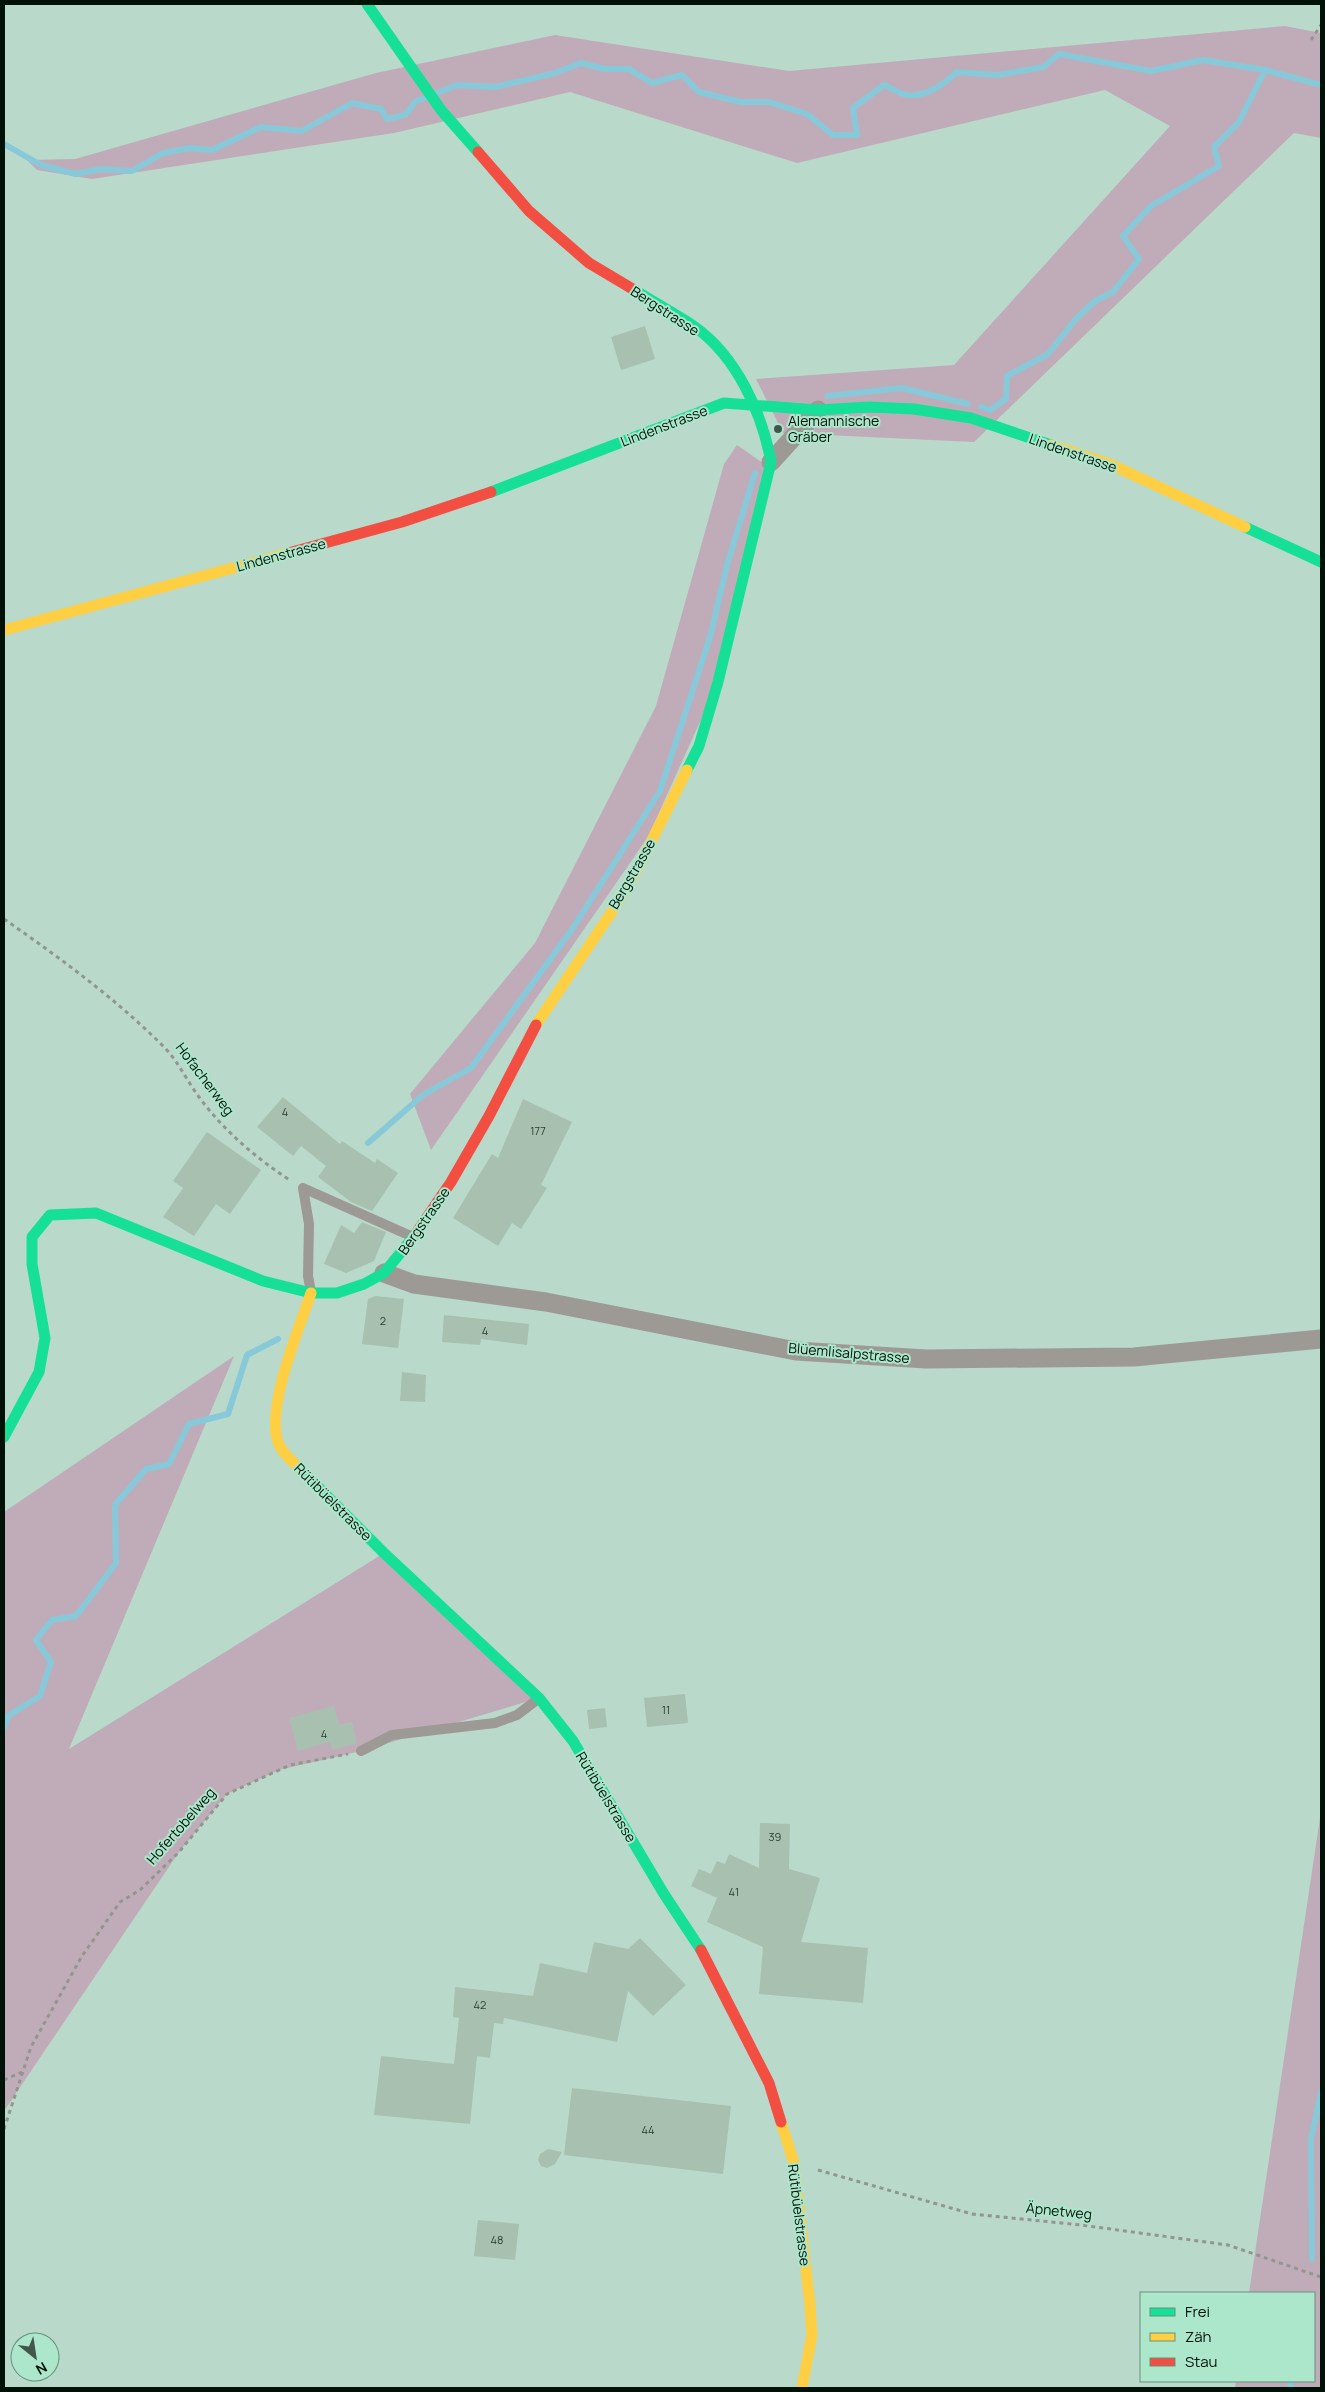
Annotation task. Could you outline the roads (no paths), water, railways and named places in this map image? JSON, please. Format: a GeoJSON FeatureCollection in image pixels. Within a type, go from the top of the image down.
{"type":"FeatureCollection","features":[{"type":"Feature","properties":{"kind":"street","name":"Bergstrasse"},"geometry":{"type":"LineString","coordinates":[[4,1437],[24,1404],[39,1372],[44,1338],[32,1264],[32,1237],[50,1215],[96,1213],[263,1281],[311,1293],[337,1293],[364,1284],[384,1273],[414,1237],[451,1182],[484,1124],[530,1034],[613,910],[640,864],[699,746],[718,682],[771,462],[766,436],[736,372],[720,350],[696,328],[589,263],[530,211],[440,110],[367,4]]}},
{"type":"Feature","properties":{"kind":"street","name":"Lindenstrasse"},"geometry":{"type":"LineString","coordinates":[[4,630],[402,522],[517,483],[724,403],[818,410],[869,407],[914,409],[971,418],[1110,464],[1321,562]]}},
{"type":"Feature","properties":{"kind":"street"},"geometry":{"type":"LineString","coordinates":[[771,462],[818,410]]}},
{"type":"Feature","properties":{"kind":"street","name":"Blüemlisalpstrasse"},"geometry":{"type":"LineString","coordinates":[[384,1273],[414,1284],[546,1302],[796,1351],[926,1359],[1134,1357],[1321,1339]]}},
{"type":"Feature","properties":{"kind":"street","name":"Rütibüelstrasse"},"geometry":{"type":"LineString","coordinates":[[311,1293],[282,1388],[275,1423],[277,1440],[287,1456],[384,1553],[539,1698],[573,1741],[664,1894],[695,1940],[769,2083],[794,2163],[811,2315],[812,2335],[802,2388]]}},
{"type":"Feature","properties":{"kind":"lane"},"geometry":{"type":"LineString","coordinates":[[311,1293],[308,1276],[309,1224],[303,1188],[414,1237]]}},
{"type":"Feature","properties":{"kind":"lane"},"geometry":{"type":"LineString","coordinates":[[360,1751],[392,1735],[495,1723],[517,1715],[539,1698]]}},
{"type":"Feature","properties":{"kind":"waterway"},"geometry":{"type":"LineString","coordinates":[[437,93],[457,85],[495,87],[555,73],[581,63],[605,69],[629,69],[652,83],[682,75],[699,92],[741,102],[769,102],[807,114],[833,135],[857,135],[853,108],[884,85],[907,95],[921,94],[941,85],[957,72],[998,75],[1043,67],[1059,54],[1151,71],[1203,60],[1265,70],[1321,85]]}},
{"type":"Feature","properties":{"kind":"waterway"},"geometry":{"type":"LineString","coordinates":[[981,407],[990,410],[1006,399],[1007,376],[1048,354],[1075,320],[1095,301],[1113,292],[1139,259],[1123,236],[1151,206],[1219,166],[1214,147],[1239,122],[1265,70]]}},
{"type":"Feature","properties":{"kind":"waterway"},"geometry":{"type":"LineString","coordinates":[[4,144],[41,165],[76,174],[100,169],[132,171],[163,153],[190,148],[212,150],[261,127],[302,131],[352,103],[381,109],[387,119],[405,115],[416,101],[425,98]]}},
{"type":"Feature","properties":{"kind":"waterway"},"geometry":{"type":"LineString","coordinates":[[828,396],[902,388],[968,404]]}},
{"type":"Feature","properties":{"kind":"waterway"},"geometry":{"type":"LineString","coordinates":[[368,1143],[423,1095],[471,1068],[573,928],[660,791],[710,637],[727,565],[755,473]]}},
{"type":"Feature","properties":{"kind":"waterway"},"geometry":{"type":"LineString","coordinates":[[4,1728],[8,1716],[40,1696],[51,1662],[36,1640],[52,1620],[76,1616],[116,1563],[115,1505],[146,1469],[169,1464],[189,1424],[228,1414],[247,1355],[278,1339]]}},
{"type":"Feature","properties":{"kind":"waterway"},"geometry":{"type":"LineString","coordinates":[[1312,2259],[1311,2139],[1321,2092]]}},
{"type":"Feature","properties":{"kind":"waterway"},"geometry":{"type":"LineString","coordinates":[[1290,2388],[1291,2382]]}},
{"type":"Feature","properties":{"kind":"place","name":"Alemannische Gräber"},"geometry":{"type":"Point","coordinates":[778,429]}}]}
